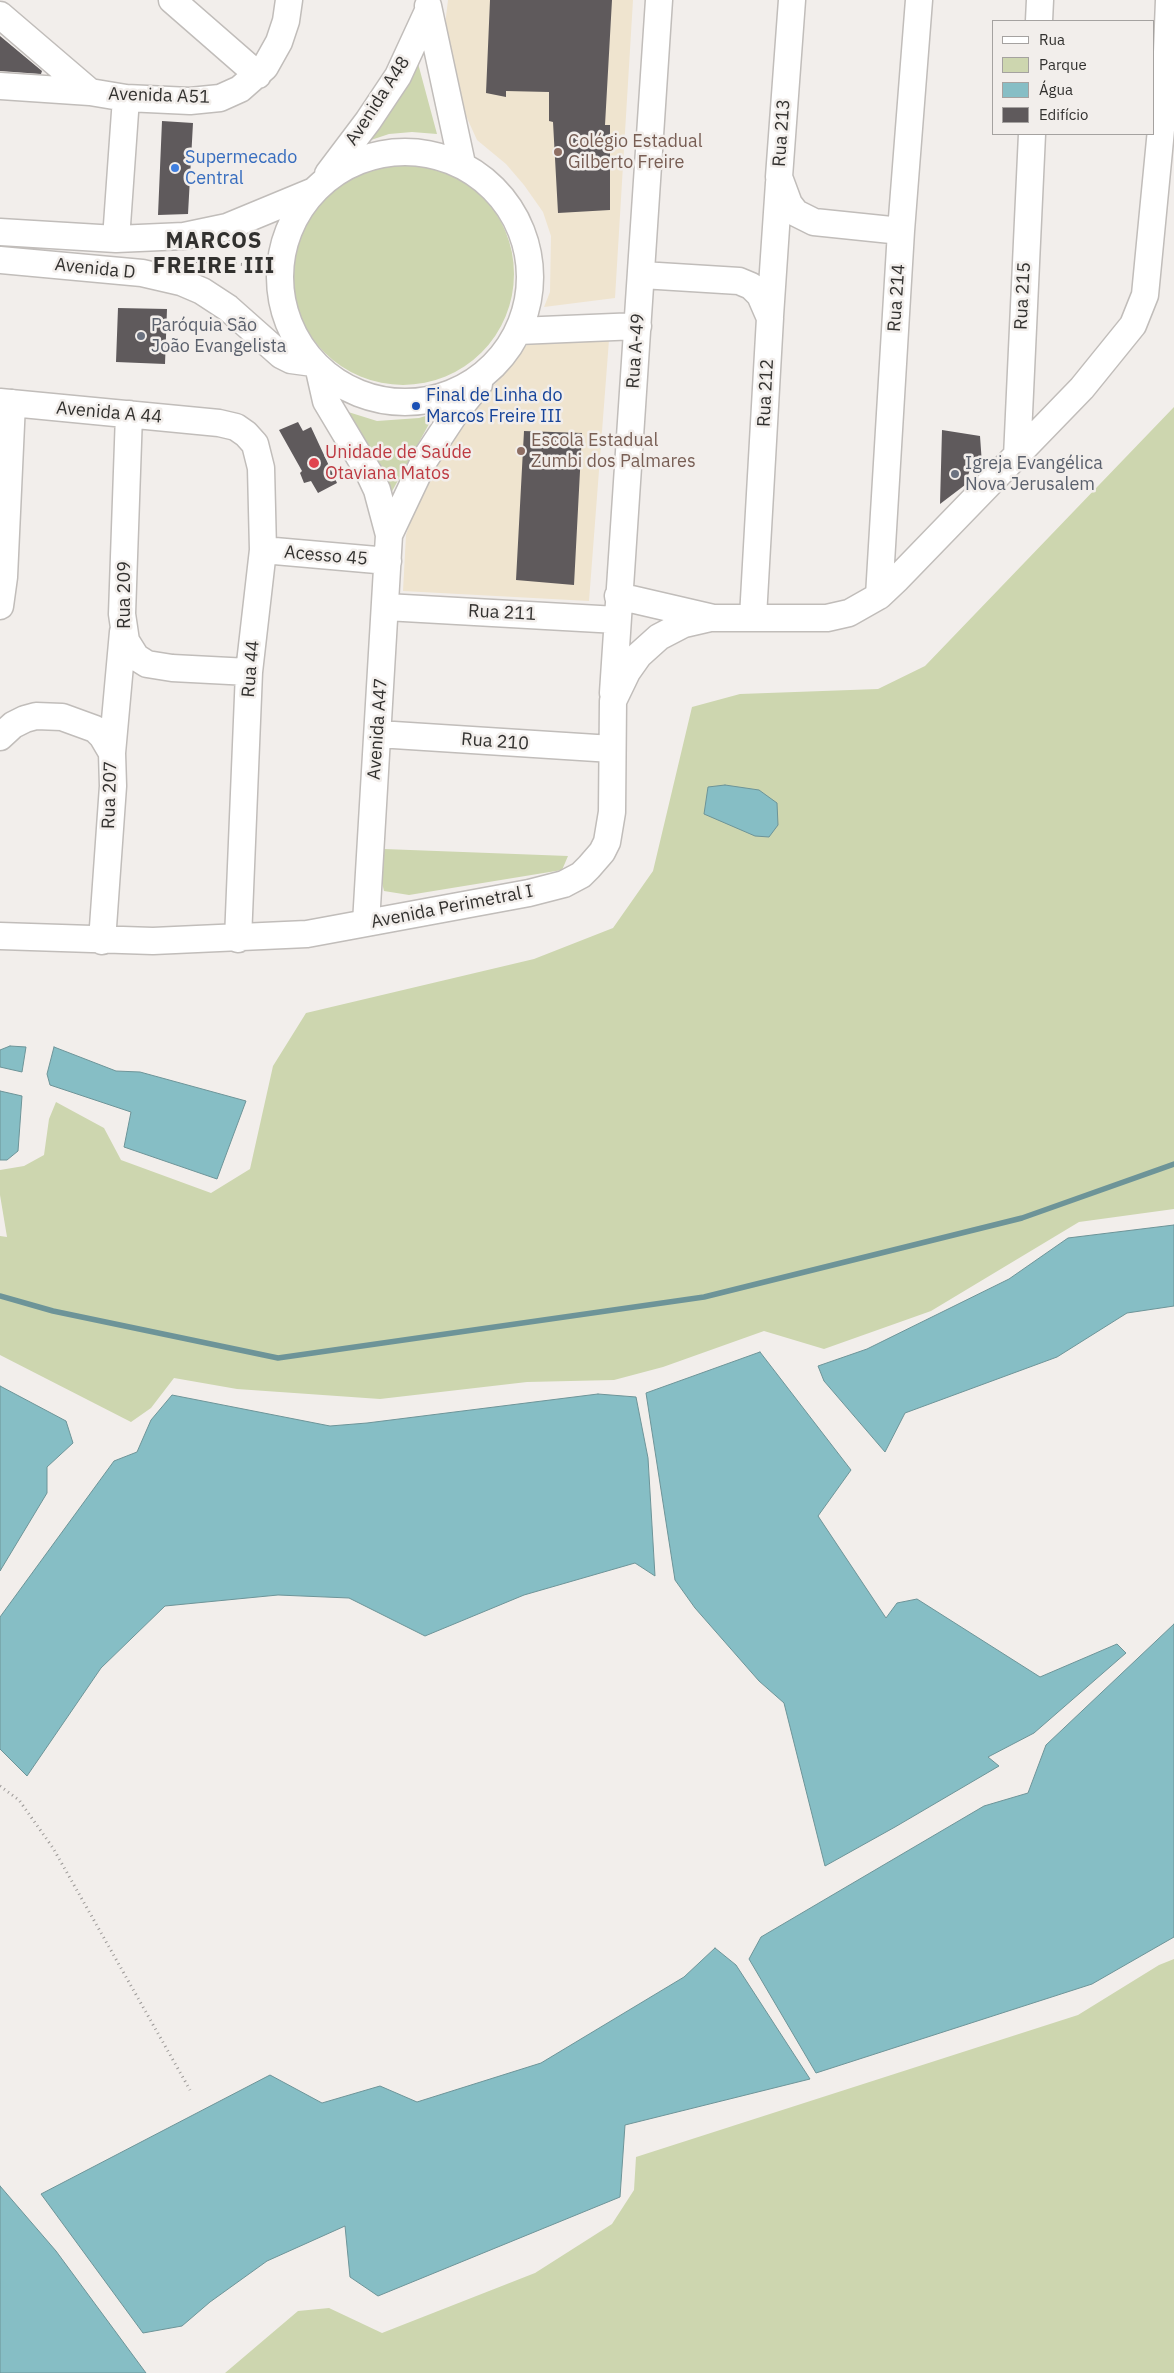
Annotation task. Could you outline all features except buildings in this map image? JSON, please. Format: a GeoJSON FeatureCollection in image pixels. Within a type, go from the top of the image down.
{"type":"FeatureCollection","features":[{"type":"Feature","properties":{"kind":"street"},"geometry":{"type":"LineString","coordinates":[[172,0],[258,75]]}},
{"type":"Feature","properties":{"kind":"street","name":"Avenida A51"},"geometry":{"type":"LineString","coordinates":[[0,86],[90,92],[126,98],[208,101],[232,94],[258,75],[275,51],[286,21],[289,0]]}},
{"type":"Feature","properties":{"kind":"street","name":"Rua A-49"},"geometry":{"type":"LineString","coordinates":[[613,701],[659,0]]}},
{"type":"Feature","properties":{"kind":"street","name":"Rua 213"},"geometry":{"type":"LineString","coordinates":[[792,0],[779,177],[789,204],[796,213],[804,218],[827,224],[902,231]]}},
{"type":"Feature","properties":{"kind":"street","name":"Rua 214"},"geometry":{"type":"LineString","coordinates":[[879,596],[902,231],[920,0]]}},
{"type":"Feature","properties":{"kind":"street"},"geometry":{"type":"LineString","coordinates":[[1039,20],[1040,0]]}},
{"type":"Feature","properties":{"kind":"street","name":"Avenida Perimetral I"},"geometry":{"type":"LineString","coordinates":[[618,608],[713,618],[753,616],[808,618],[838,616],[859,609],[879,596],[1017,458],[1082,388],[1118,346],[1133,325],[1145,295],[1165,87],[1169,0]]}},
{"type":"Feature","properties":{"kind":"street","name":"Avenida A48"},"geometry":{"type":"LineString","coordinates":[[428,5],[462,164]]}},
{"type":"Feature","properties":{"kind":"street","name":"Avenida A48"},"geometry":{"type":"LineString","coordinates":[[316,366],[299,344],[288,323],[281,300],[279,277],[282,253],[289,230],[300,209],[387,94],[408,56],[428,5]]}},
{"type":"Feature","properties":{"kind":"street"},"geometry":{"type":"LineString","coordinates":[[0,15],[90,92]]}},
{"type":"Feature","properties":{"kind":"street"},"geometry":{"type":"LineString","coordinates":[[116,239],[126,98]]}},
{"type":"Feature","properties":{"kind":"street","name":"Rua 215"},"geometry":{"type":"LineString","coordinates":[[1017,458],[1032,135]]}},
{"type":"Feature","properties":{"kind":"street"},"geometry":{"type":"LineString","coordinates":[[316,366],[338,384],[360,394],[384,401],[408,402],[431,399],[454,392],[476,380],[494,365],[518,331],[525,314],[530,288],[530,262],[527,244],[513,212],[491,184],[462,164],[438,156],[421,153],[387,152],[363,159],[340,170],[317,188]]}},
{"type":"Feature","properties":{"kind":"street"},"geometry":{"type":"LineString","coordinates":[[770,318],[779,177]]}},
{"type":"Feature","properties":{"kind":"street","name":"Avenida D"},"geometry":{"type":"LineString","coordinates":[[0,232],[116,239],[162,239],[204,233],[258,215],[317,188]]}},
{"type":"Feature","properties":{"kind":"street","name":"Avenida D"},"geometry":{"type":"LineString","coordinates":[[0,260],[142,273],[181,282],[202,291],[221,303],[281,355],[316,366]]}},
{"type":"Feature","properties":{"kind":"street","name":"Rua 212"},"geometry":{"type":"LineString","coordinates":[[642,276],[739,281],[751,286],[760,295],[770,318],[753,616]]}},
{"type":"Feature","properties":{"kind":"street"},"geometry":{"type":"LineString","coordinates":[[518,331],[638,326]]}},
{"type":"Feature","properties":{"kind":"street","name":"Avenida A47"},"geometry":{"type":"LineString","coordinates":[[389,535],[410,488],[438,438],[494,365]]}},
{"type":"Feature","properties":{"kind":"street","name":"Avenida A47"},"geometry":{"type":"LineString","coordinates":[[316,366],[326,401],[369,473],[389,535],[366,924]]}},
{"type":"Feature","properties":{"kind":"street"},"geometry":{"type":"LineString","coordinates":[[0,606],[4,577],[6,403]]}},
{"type":"Feature","properties":{"kind":"street","name":"Avenida A 44"},"geometry":{"type":"LineString","coordinates":[[6,403],[219,423]]}},
{"type":"Feature","properties":{"kind":"street","name":"Rua 209"},"geometry":{"type":"LineString","coordinates":[[129,414],[124,632],[131,651],[147,664],[172,668],[250,672]]}},
{"type":"Feature","properties":{"kind":"street","name":"Rua 44"},"geometry":{"type":"LineString","coordinates":[[219,423],[236,427],[253,441],[259,454],[263,490],[263,550],[250,672],[238,939]]}},
{"type":"Feature","properties":{"kind":"street","name":"Acesso 45"},"geometry":{"type":"LineString","coordinates":[[263,550],[388,561]]}},
{"type":"Feature","properties":{"kind":"street","name":"Rua 211"},"geometry":{"type":"LineString","coordinates":[[386,607],[618,608]]}},
{"type":"Feature","properties":{"kind":"street","name":"Avenida Perimetral I"},"geometry":{"type":"LineString","coordinates":[[0,936],[102,941],[238,939],[307,934],[529,893],[564,884],[581,875],[602,852],[610,832],[613,701],[627,672],[639,655],[652,642],[676,627],[713,618]]}},
{"type":"Feature","properties":{"kind":"street"},"geometry":{"type":"LineString","coordinates":[[112,753],[124,632]]}},
{"type":"Feature","properties":{"kind":"street","name":"Rua 207"},"geometry":{"type":"LineString","coordinates":[[0,737],[13,725],[25,719],[36,716],[62,717],[95,730],[102,736],[112,753],[113,786],[102,941]]}},
{"type":"Feature","properties":{"kind":"street","name":"Rua 210"},"geometry":{"type":"LineString","coordinates":[[378,734],[612,749]]}},
{"type":"Feature","properties":{"kind":"path"},"geometry":{"type":"LineString","coordinates":[[0,1786],[19,1800],[53,1848],[190,2090]]}},
{"type":"Feature","properties":{"kind":"shaded area","name":"Colégio Estadual Gilberto Freire"},"geometry":{"type":"Polygon","coordinates":[[[448,0],[633,0],[615,298],[544,307],[550,292],[551,236],[543,212],[506,164],[477,140],[462,107],[445,25],[448,0]]]}},
{"type":"Feature","properties":{"kind":"shaded area","name":"Escola Estadual Zumbi dos Palmares"},"geometry":{"type":"Polygon","coordinates":[[[609,340],[589,601],[403,591],[406,535],[425,476],[458,426],[504,374],[529,342],[609,340]]]}},
{"type":"Feature","properties":{"kind":"green space"},"geometry":{"type":"Polygon","coordinates":[[[416,56],[437,134],[412,132],[389,134],[365,142],[416,56]]]}},
{"type":"Feature","properties":{"kind":"green space"},"geometry":{"type":"Polygon","coordinates":[[[403,163],[435,168],[455,176],[473,188],[489,204],[501,222],[509,242],[514,274],[509,306],[501,326],[489,344],[473,360],[455,372],[435,380],[403,385],[371,380],[351,372],[333,360],[317,344],[305,326],[297,306],[292,274],[297,242],[305,222],[317,204],[333,188],[351,176],[371,168],[403,163]]]}},
{"type":"Feature","properties":{"kind":"green space"},"geometry":{"type":"Polygon","coordinates":[[[1174,407],[1174,1209],[1079,1222],[931,1311],[824,1349],[764,1331],[663,1367],[614,1380],[527,1382],[380,1399],[237,1389],[174,1378],[151,1408],[131,1422],[0,1355],[0,1236],[7,1237],[0,1195],[0,1170],[24,1166],[44,1155],[49,1119],[56,1102],[104,1128],[121,1160],[211,1193],[250,1169],[273,1066],[306,1013],[534,959],[613,928],[653,871],[692,707],[740,694],[878,689],[925,666],[1174,407]]]}},
{"type":"Feature","properties":{"kind":"green space"},"geometry":{"type":"Polygon","coordinates":[[[345,411],[377,421],[419,418],[435,413],[390,495],[345,411]]]}},
{"type":"Feature","properties":{"kind":"green space"},"geometry":{"type":"Polygon","coordinates":[[[384,849],[568,856],[562,870],[409,895],[384,891],[379,871],[384,849]]]}},
{"type":"Feature","properties":{"kind":"green space"},"geometry":{"type":"Polygon","coordinates":[[[1174,1959],[1174,2373],[225,2373],[298,2311],[329,2308],[382,2333],[535,2273],[612,2224],[634,2190],[636,2157],[1078,2015],[1159,1965],[1174,1959]]]}},
{"type":"Feature","properties":{"kind":"water"},"geometry":{"type":"Polygon","coordinates":[[[725,785],[759,790],[777,803],[778,825],[769,837],[755,836],[704,814],[708,787],[725,785]]]}},
{"type":"Feature","properties":{"kind":"water"},"geometry":{"type":"Polygon","coordinates":[[[10,1046],[26,1047],[22,1072],[0,1067],[0,1050],[10,1046]]]}},
{"type":"Feature","properties":{"kind":"water"},"geometry":{"type":"Polygon","coordinates":[[[54,1047],[116,1071],[140,1072],[246,1101],[217,1179],[124,1147],[131,1112],[50,1085],[47,1074],[54,1047]]]}},
{"type":"Feature","properties":{"kind":"water"},"geometry":{"type":"Polygon","coordinates":[[[0,1091],[22,1096],[18,1151],[7,1160],[0,1160],[0,1091]]]}},
{"type":"Feature","properties":{"kind":"water"},"geometry":{"type":"Polygon","coordinates":[[[1174,1225],[1174,1306],[1127,1313],[1057,1357],[905,1413],[885,1452],[824,1381],[818,1366],[867,1349],[1009,1279],[1068,1238],[1174,1225]]]}},
{"type":"Feature","properties":{"kind":"water"},"geometry":{"type":"Polygon","coordinates":[[[760,1352],[851,1470],[818,1516],[886,1618],[897,1603],[917,1599],[1040,1677],[1117,1644],[1126,1653],[1034,1733],[988,1757],[999,1766],[825,1866],[784,1703],[759,1681],[695,1608],[675,1580],[646,1393],[760,1352]]]}},
{"type":"Feature","properties":{"kind":"water"},"geometry":{"type":"Polygon","coordinates":[[[0,1386],[66,1421],[73,1443],[47,1467],[47,1493],[0,1571],[0,1386]]]}},
{"type":"Feature","properties":{"kind":"water"},"geometry":{"type":"Polygon","coordinates":[[[598,1394],[636,1397],[648,1458],[655,1576],[635,1563],[524,1595],[425,1636],[349,1598],[278,1595],[165,1606],[101,1668],[27,1776],[0,1749],[0,1617],[114,1461],[137,1452],[151,1420],[172,1395],[330,1426],[598,1394]]]}},
{"type":"Feature","properties":{"kind":"water"},"geometry":{"type":"Polygon","coordinates":[[[1174,1624],[1174,1937],[1092,1984],[816,2073],[749,1959],[761,1937],[984,1806],[1028,1793],[1046,1745],[1174,1624]]]}},
{"type":"Feature","properties":{"kind":"water"},"geometry":{"type":"Polygon","coordinates":[[[715,1948],[736,1965],[810,2079],[625,2125],[620,2197],[378,2296],[350,2277],[345,2226],[267,2261],[210,2302],[182,2326],[143,2333],[41,2194],[270,2075],[322,2103],[380,2086],[417,2102],[541,2063],[684,1977],[715,1948]]]}},
{"type":"Feature","properties":{"kind":"water"},"geometry":{"type":"Polygon","coordinates":[[[0,2186],[56,2251],[146,2373],[0,2373],[0,2186]]]}},
{"type":"Feature","properties":{"kind":"waterway"},"geometry":{"type":"LineString","coordinates":[[0,1296],[53,1311],[278,1358],[704,1297],[1022,1218],[1174,1164]]}},
{"type":"Feature","properties":{"kind":"place","name":"Colégio Estadual Gilberto Freire"},"geometry":{"type":"Point","coordinates":[558,152]}},
{"type":"Feature","properties":{"kind":"place","name":"Supermecado Central"},"geometry":{"type":"Point","coordinates":[175,168]}},
{"type":"Feature","properties":{"kind":"place","name":"Paróquia São João Evangelista"},"geometry":{"type":"Point","coordinates":[141,336]}},
{"type":"Feature","properties":{"kind":"place","name":"Final de Linha do Marcos Freire III"},"geometry":{"type":"Point","coordinates":[416,406]}},
{"type":"Feature","properties":{"kind":"place","name":"Escola Estadual Zumbi dos Palmares"},"geometry":{"type":"Point","coordinates":[521,451]}},
{"type":"Feature","properties":{"kind":"place","name":"Unidade de Saúde Otaviana Matos"},"geometry":{"type":"Point","coordinates":[314,463]}},
{"type":"Feature","properties":{"kind":"place","name":"Igreja Evangélica Nova Jerusalem"},"geometry":{"type":"Point","coordinates":[955,474]}},
{"type":"Feature","properties":{"kind":"district","name":"MARCOS FREIRE III"},"geometry":{"type":"Point","coordinates":[214,254]}}]}
